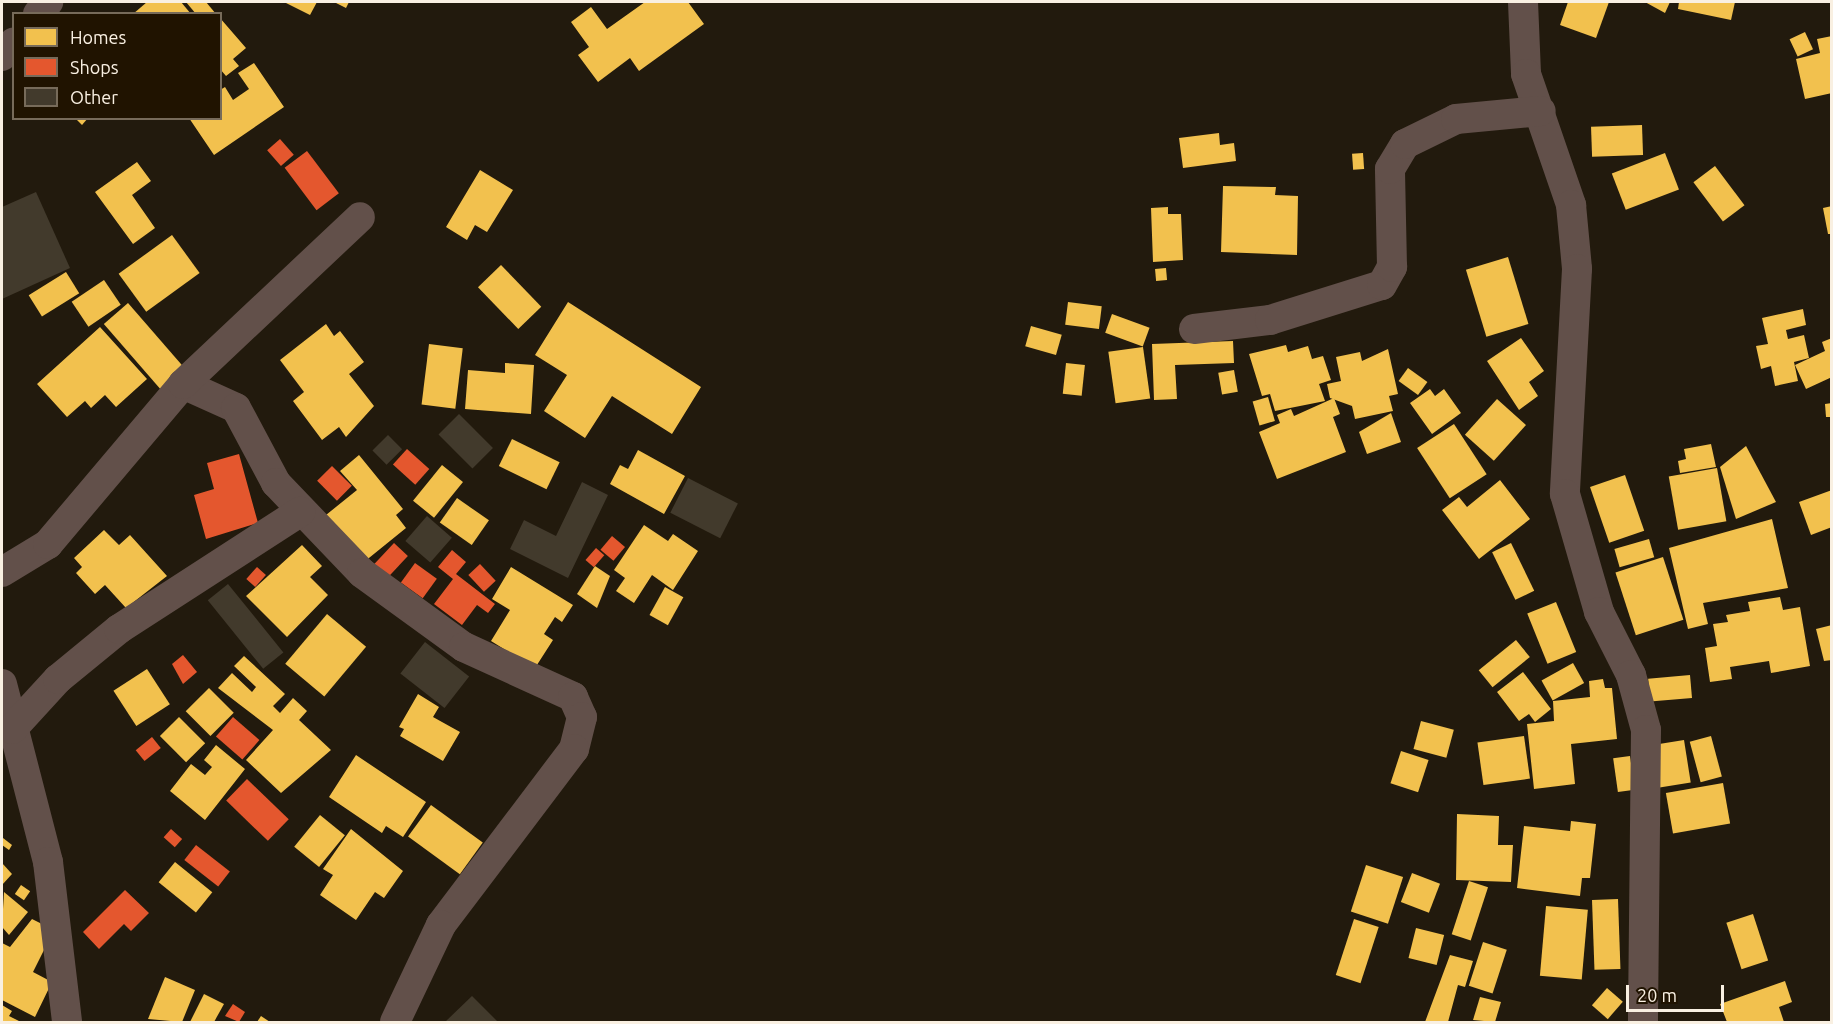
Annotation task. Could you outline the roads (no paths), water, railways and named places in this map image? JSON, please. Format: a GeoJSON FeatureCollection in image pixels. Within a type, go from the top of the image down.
{"type":"FeatureCollection","features":[{"type":"Feature","properties":{"kind":"street"},"geometry":{"type":"LineString","coordinates":[[1523,2],[1526,74],[1541,111],[1571,205],[1577,269],[1565,495],[1599,612],[1631,675],[1646,730],[1643,1023]]}},
{"type":"Feature","properties":{"kind":"street"},"geometry":{"type":"LineString","coordinates":[[2,56],[12,44]]}},
{"type":"Feature","properties":{"kind":"street"},"geometry":{"type":"LineString","coordinates":[[1194,329],[1270,320],[1383,285],[1392,267],[1390,170],[1405,144],[1456,119],[1541,111]]}},
{"type":"Feature","properties":{"kind":"street"},"geometry":{"type":"LineString","coordinates":[[2,572],[63,530],[183,384],[360,217]]}},
{"type":"Feature","properties":{"kind":"street"},"geometry":{"type":"LineString","coordinates":[[183,384],[236,408],[249,427],[261,461],[300,512],[362,573],[419,617],[464,647],[555,686],[573,697],[582,717],[574,750],[441,925],[395,1023]]}},
{"type":"Feature","properties":{"kind":"street"},"geometry":{"type":"LineString","coordinates":[[12,729],[58,679],[119,629],[300,512]]}},
{"type":"Feature","properties":{"kind":"street"},"geometry":{"type":"LineString","coordinates":[[2,684],[48,862],[67,1023]]}}]}
